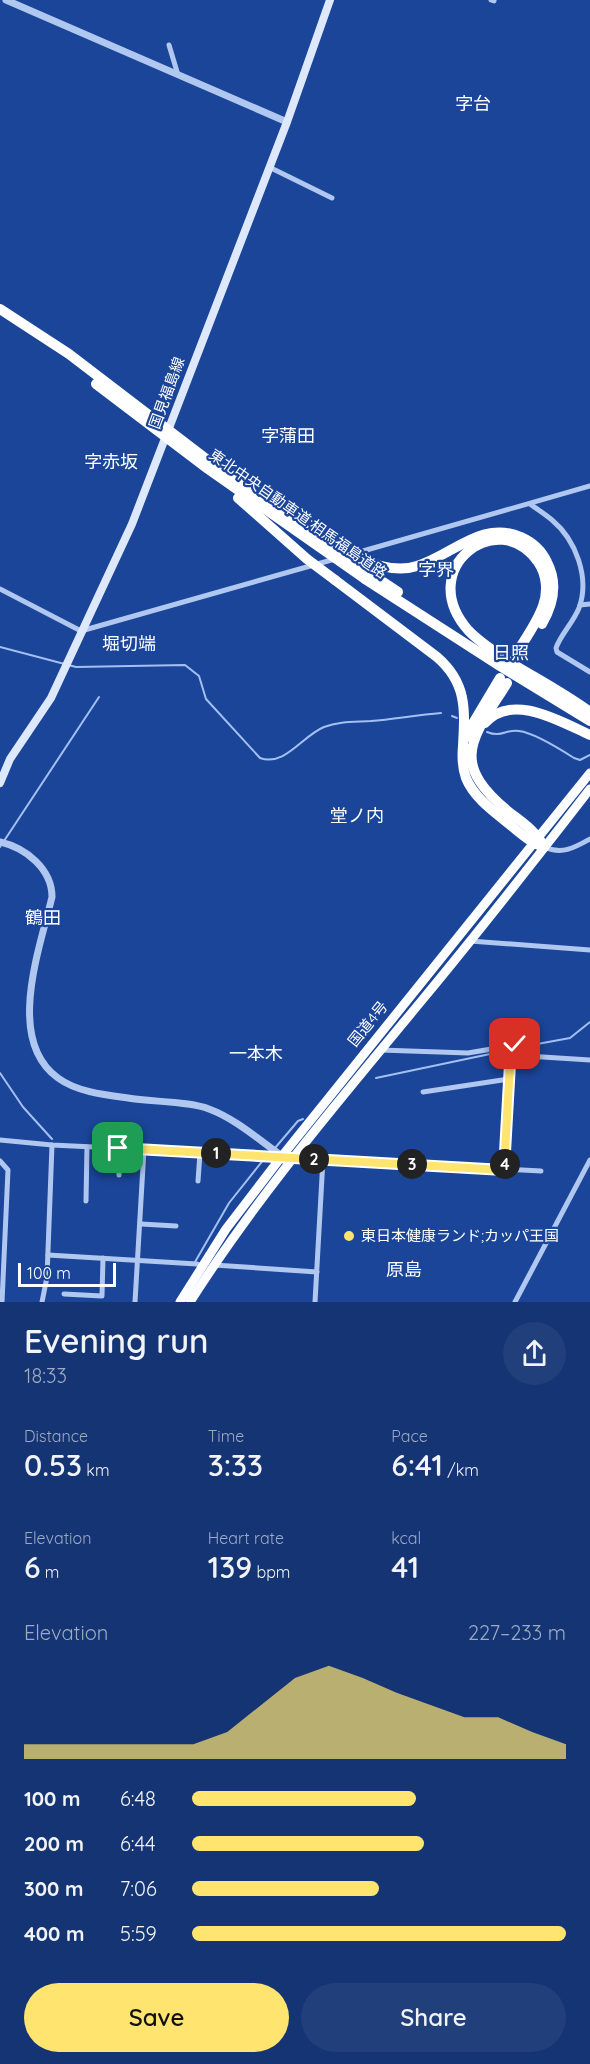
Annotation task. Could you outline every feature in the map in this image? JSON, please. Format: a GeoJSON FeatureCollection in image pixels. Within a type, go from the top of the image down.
{"type":"FeatureCollection","features":[{"type":"Feature","properties":{"kind":"highway","name":"東北中央自動車道;相馬福島道路"},"geometry":{"type":"LineString","coordinates":[[0,309],[69,354],[213,468]]}},
{"type":"Feature","properties":{"kind":"highway","name":"東北中央自動車道;相馬福島道路"},"geometry":{"type":"LineString","coordinates":[[0,316],[482,655],[590,721]]}},
{"type":"Feature","properties":{"kind":"highway"},"geometry":{"type":"LineString","coordinates":[[213,468],[364,559],[381,566],[399,569],[415,567],[486,533],[512,534],[529,542],[538,549],[547,562],[554,589],[546,618],[519,656],[543,607],[546,590],[539,564],[522,546],[506,540],[482,543],[471,549],[454,568],[451,595],[459,618],[474,636],[496,653],[590,713]]}},
{"type":"Feature","properties":{"kind":"highway"},"geometry":{"type":"LineString","coordinates":[[213,468],[291,544],[437,657],[450,670],[459,684],[463,700],[463,769],[473,791],[486,805],[536,840]]}},
{"type":"Feature","properties":{"kind":"highway","name":"東北中央自動車道;相馬福島道路"},"geometry":{"type":"LineString","coordinates":[[368,576],[590,713]]}},
{"type":"Feature","properties":{"kind":"highway"},"geometry":{"type":"LineString","coordinates":[[463,746],[472,725],[503,680],[476,734],[471,749],[471,765],[481,786],[544,847]]}},
{"type":"Feature","properties":{"kind":"highway"},"geometry":{"type":"LineString","coordinates":[[476,734],[488,720],[507,711],[516,710],[553,718],[590,735]]}},
{"type":"Feature","properties":{"kind":"highway","name":"国道4号"},"geometry":{"type":"LineString","coordinates":[[180,1302],[201,1266],[282,1156],[590,773]]}},
{"type":"Feature","properties":{"kind":"highway","name":"国道4号"},"geometry":{"type":"LineString","coordinates":[[190,1302],[214,1265],[294,1157],[590,789]]}},
{"type":"Feature","properties":{"kind":"main road","name":"国見福島線"},"geometry":{"type":"LineString","coordinates":[[0,783],[10,759],[51,698],[132,524],[287,122],[330,0]]}},
{"type":"Feature","properties":{"kind":"street"},"geometry":{"type":"LineString","coordinates":[[6,0],[287,122]]}},
{"type":"Feature","properties":{"kind":"street"},"geometry":{"type":"LineString","coordinates":[[169,45],[178,75]]}},
{"type":"Feature","properties":{"kind":"street"},"geometry":{"type":"LineString","coordinates":[[269,167],[332,198]]}},
{"type":"Feature","properties":{"kind":"street"},"geometry":{"type":"LineString","coordinates":[[0,589],[81,631],[590,486]]}},
{"type":"Feature","properties":{"kind":"street"},"geometry":{"type":"LineString","coordinates":[[530,504],[564,532],[579,560],[582,576],[580,606],[556,648],[557,652],[590,672]]}},
{"type":"Feature","properties":{"kind":"street"},"geometry":{"type":"LineString","coordinates":[[580,606],[590,604]]}},
{"type":"Feature","properties":{"kind":"street"},"geometry":{"type":"LineString","coordinates":[[544,847],[558,852],[590,839]]}},
{"type":"Feature","properties":{"kind":"street"},"geometry":{"type":"LineString","coordinates":[[0,842],[25,852],[42,868],[52,887],[52,897],[29,997],[33,1042],[37,1053],[48,1069],[65,1082],[92,1092],[130,1099],[207,1107],[231,1120],[282,1156]]}},
{"type":"Feature","properties":{"kind":"street"},"geometry":{"type":"LineString","coordinates":[[470,941],[590,950]]}},
{"type":"Feature","properties":{"kind":"street"},"geometry":{"type":"LineString","coordinates":[[367,1050],[468,1053],[513,1045],[510,1056],[504,1170]]}},
{"type":"Feature","properties":{"kind":"street"},"geometry":{"type":"LineString","coordinates":[[510,1056],[590,1060]]}},
{"type":"Feature","properties":{"kind":"street"},"geometry":{"type":"LineString","coordinates":[[423,1092],[509,1079]]}},
{"type":"Feature","properties":{"kind":"street"},"geometry":{"type":"LineString","coordinates":[[0,1140],[52,1145],[541,1171]]}},
{"type":"Feature","properties":{"kind":"street"},"geometry":{"type":"LineString","coordinates":[[42,1302],[48,1256],[52,1145]]}},
{"type":"Feature","properties":{"kind":"street"},"geometry":{"type":"LineString","coordinates":[[86,1201],[87,1146]]}},
{"type":"Feature","properties":{"kind":"street"},"geometry":{"type":"LineString","coordinates":[[118,1148],[119,1175]]}},
{"type":"Feature","properties":{"kind":"street"},"geometry":{"type":"LineString","coordinates":[[135,1302],[144,1149]]}},
{"type":"Feature","properties":{"kind":"street"},"geometry":{"type":"LineString","coordinates":[[198,1181],[200,1153]]}},
{"type":"Feature","properties":{"kind":"street"},"geometry":{"type":"LineString","coordinates":[[315,1302],[323,1159]]}},
{"type":"Feature","properties":{"kind":"street"},"geometry":{"type":"LineString","coordinates":[[516,1302],[590,1160]]}},
{"type":"Feature","properties":{"kind":"street"},"geometry":{"type":"LineString","coordinates":[[0,1161],[8,1170],[3,1232],[2,1302]]}},
{"type":"Feature","properties":{"kind":"street"},"geometry":{"type":"LineString","coordinates":[[141,1224],[176,1226]]}},
{"type":"Feature","properties":{"kind":"street"},"geometry":{"type":"LineString","coordinates":[[48,1256],[138,1260],[201,1266]]}},
{"type":"Feature","properties":{"kind":"street"},"geometry":{"type":"LineString","coordinates":[[64,1294],[102,1296],[104,1258]]}},
{"type":"Feature","properties":{"kind":"street"},"geometry":{"type":"LineString","coordinates":[[214,1265],[317,1272]]}},
{"type":"Feature","properties":{"kind":"waterway"},"geometry":{"type":"LineString","coordinates":[[0,647],[76,667],[185,665],[199,676],[206,699],[260,758],[269,760],[285,755],[316,731],[330,725],[441,713]]}},
{"type":"Feature","properties":{"kind":"waterway"},"geometry":{"type":"LineString","coordinates":[[0,847],[99,697]]}},
{"type":"Feature","properties":{"kind":"waterway"},"geometry":{"type":"LineString","coordinates":[[452,716],[457,718]]}},
{"type":"Feature","properties":{"kind":"waterway"},"geometry":{"type":"LineString","coordinates":[[487,732],[496,734],[525,732],[574,758],[580,760],[590,755]]}},
{"type":"Feature","properties":{"kind":"waterway"},"geometry":{"type":"LineString","coordinates":[[521,1047],[570,1038],[590,1022]]}},
{"type":"Feature","properties":{"kind":"waterway"},"geometry":{"type":"LineString","coordinates":[[376,1078],[509,1050]]}},
{"type":"Feature","properties":{"kind":"waterway"},"geometry":{"type":"LineString","coordinates":[[0,1073],[23,1107],[52,1139]]}},
{"type":"Feature","properties":{"kind":"waterway"},"geometry":{"type":"LineString","coordinates":[[275,1148],[298,1121],[303,1119]]}},
{"type":"Feature","properties":{"kind":"waterway"},"geometry":{"type":"LineString","coordinates":[[195,1262],[229,1203],[264,1159]]}},
{"type":"Feature","properties":{"kind":"place","name":"東日本健康ランド;カッパ王国"},"geometry":{"type":"Point","coordinates":[349,1236]}},
{"type":"Feature","properties":{"kind":"district","name":"字台"},"geometry":{"type":"Point","coordinates":[473,104]}},
{"type":"Feature","properties":{"kind":"district","name":"字蒲田"},"geometry":{"type":"Point","coordinates":[288,436]}},
{"type":"Feature","properties":{"kind":"district","name":"字赤坂"},"geometry":{"type":"Point","coordinates":[111,462]}},
{"type":"Feature","properties":{"kind":"district","name":"字界"},"geometry":{"type":"Point","coordinates":[436,570]}},
{"type":"Feature","properties":{"kind":"district","name":"堀切端"},"geometry":{"type":"Point","coordinates":[129,644]}},
{"type":"Feature","properties":{"kind":"district","name":"日照"},"geometry":{"type":"Point","coordinates":[511,653]}},
{"type":"Feature","properties":{"kind":"district","name":"堂ノ内"},"geometry":{"type":"Point","coordinates":[357,816]}},
{"type":"Feature","properties":{"kind":"district","name":"鶴田"},"geometry":{"type":"Point","coordinates":[43,918]}},
{"type":"Feature","properties":{"kind":"district","name":"一本木"},"geometry":{"type":"Point","coordinates":[256,1054]}},
{"type":"Feature","properties":{"kind":"district","name":"原島"},"geometry":{"type":"Point","coordinates":[404,1270]}},
{"type":"Feature","properties":{"kind":"route"},"geometry":{"type":"LineString","coordinates":[[118,1148],[504,1170],[511,1046],[515,1044]]}}]}
